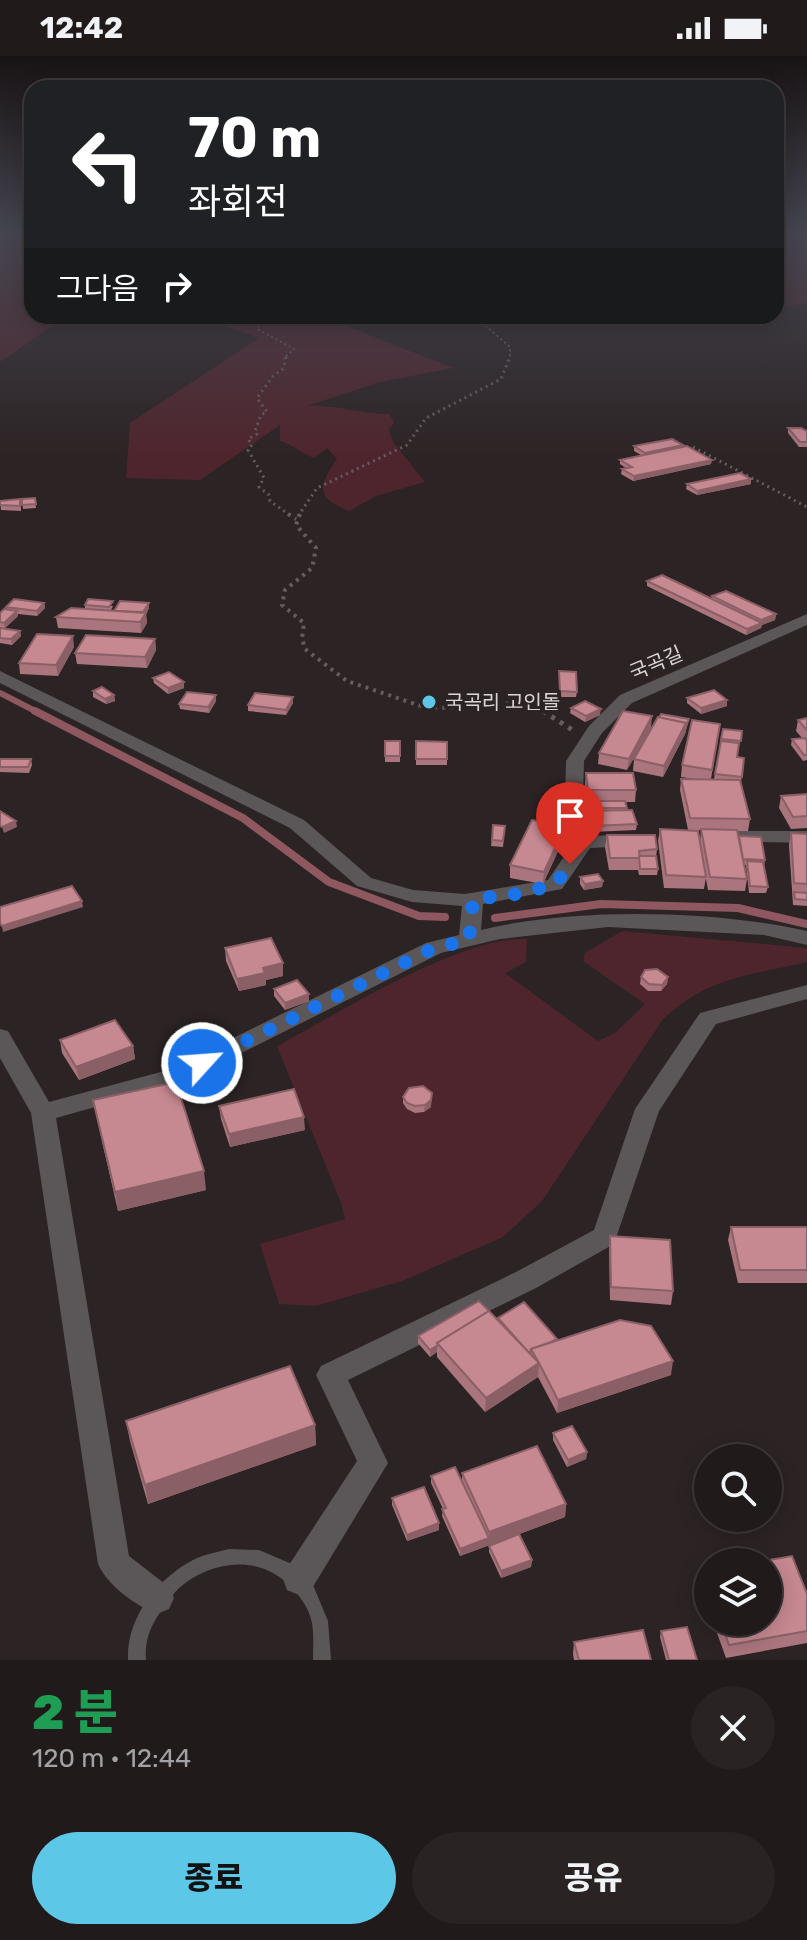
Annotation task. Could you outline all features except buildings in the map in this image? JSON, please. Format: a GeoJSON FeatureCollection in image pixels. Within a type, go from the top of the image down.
{"type":"FeatureCollection","features":[{"type":"Feature","properties":{"kind":"street","name":"국곡길"},"geometry":{"type":"LineString","coordinates":[[584,842],[574,798],[575,761],[588,740],[626,699],[807,619]]}},
{"type":"Feature","properties":{"kind":"street"},"geometry":{"type":"LineString","coordinates":[[0,676],[21,690],[297,824],[364,882],[412,896],[473,899],[511,895],[555,885],[584,842],[644,839]]}},
{"type":"Feature","properties":{"kind":"street"},"geometry":{"type":"LineString","coordinates":[[0,699],[21,690]]}},
{"type":"Feature","properties":{"kind":"street"},"geometry":{"type":"LineString","coordinates":[[705,837],[807,837]]}},
{"type":"Feature","properties":{"kind":"street"},"geometry":{"type":"LineString","coordinates":[[469,940],[473,899]]}},
{"type":"Feature","properties":{"kind":"street"},"geometry":{"type":"LineString","coordinates":[[43,1113],[176,1076],[434,948],[500,932],[608,920],[764,928],[807,938]]}},
{"type":"Feature","properties":{"kind":"street"},"geometry":{"type":"LineString","coordinates":[[299,1579],[373,1463],[331,1375],[526,1280],[605,1237],[647,1109],[708,1018],[807,992]]}},
{"type":"Feature","properties":{"kind":"street"},"geometry":{"type":"LineString","coordinates":[[0,1037],[43,1113],[114,1564],[157,1598]]}},
{"type":"Feature","properties":{"kind":"lane"},"geometry":{"type":"LineString","coordinates":[[137,1660],[142,1624],[157,1598],[176,1578],[200,1564],[227,1556],[253,1557],[278,1564],[299,1579],[316,1603],[324,1633],[322,1660]]}},
{"type":"Feature","properties":{"kind":"path"},"geometry":{"type":"LineString","coordinates":[[259,324],[257,329],[274,336],[283,346],[294,349],[280,363],[283,369],[273,376],[257,398],[267,412],[261,415],[255,431],[257,434],[248,439],[252,445],[248,450],[264,478],[259,487],[269,495],[270,501],[296,519]]}},
{"type":"Feature","properties":{"kind":"path"},"geometry":{"type":"LineString","coordinates":[[485,324],[510,347],[510,361],[501,379],[426,418],[407,445],[317,488],[296,519],[296,525],[316,548],[312,568],[285,590],[282,605],[304,623],[302,638],[305,649],[347,681],[424,707],[453,708],[490,702],[535,706],[588,740]]}},
{"type":"Feature","properties":{"kind":"path"},"geometry":{"type":"LineString","coordinates":[[693,447],[807,507]]}},
{"type":"Feature","properties":{"kind":"shaded area"},"geometry":{"type":"Polygon","coordinates":[[[0,307],[24,307],[24,324],[55,324],[0,362],[0,307]]]}},
{"type":"Feature","properties":{"kind":"shaded area"},"geometry":{"type":"Polygon","coordinates":[[[220,324],[341,324],[453,368],[380,382],[307,406],[389,414],[394,422],[389,430],[393,442],[425,482],[376,496],[349,511],[330,501],[323,490],[326,477],[337,459],[327,448],[314,458],[280,441],[280,425],[200,480],[126,478],[130,423],[259,338],[220,324]]]}},
{"type":"Feature","properties":{"kind":"shaded area"},"geometry":{"type":"Polygon","coordinates":[[[622,931],[807,948],[807,962],[713,986],[663,1019],[542,1201],[503,1237],[402,1281],[315,1306],[279,1304],[260,1244],[345,1219],[277,1046],[435,963],[500,941],[527,939],[526,962],[505,973],[598,1041],[615,1033],[645,1004],[583,961],[585,953],[622,931]]]}},
{"type":"Feature","properties":{"kind":"waterway"},"geometry":{"type":"LineString","coordinates":[[0,693],[39,713]]}},
{"type":"Feature","properties":{"kind":"waterway"},"geometry":{"type":"LineString","coordinates":[[35,711],[243,818],[329,882],[419,916],[445,917]]}},
{"type":"Feature","properties":{"kind":"waterway"},"geometry":{"type":"LineString","coordinates":[[495,918],[601,904],[738,908],[807,924]]}},
{"type":"Feature","properties":{"kind":"place","name":"국곡리 고인돌"},"geometry":{"type":"Point","coordinates":[429,702]}},
{"type":"Feature","properties":{"kind":"route"},"geometry":{"type":"LineString","coordinates":[[202,1063],[434,948],[469,940],[473,899],[511,895],[555,885],[570,864]]}}]}
